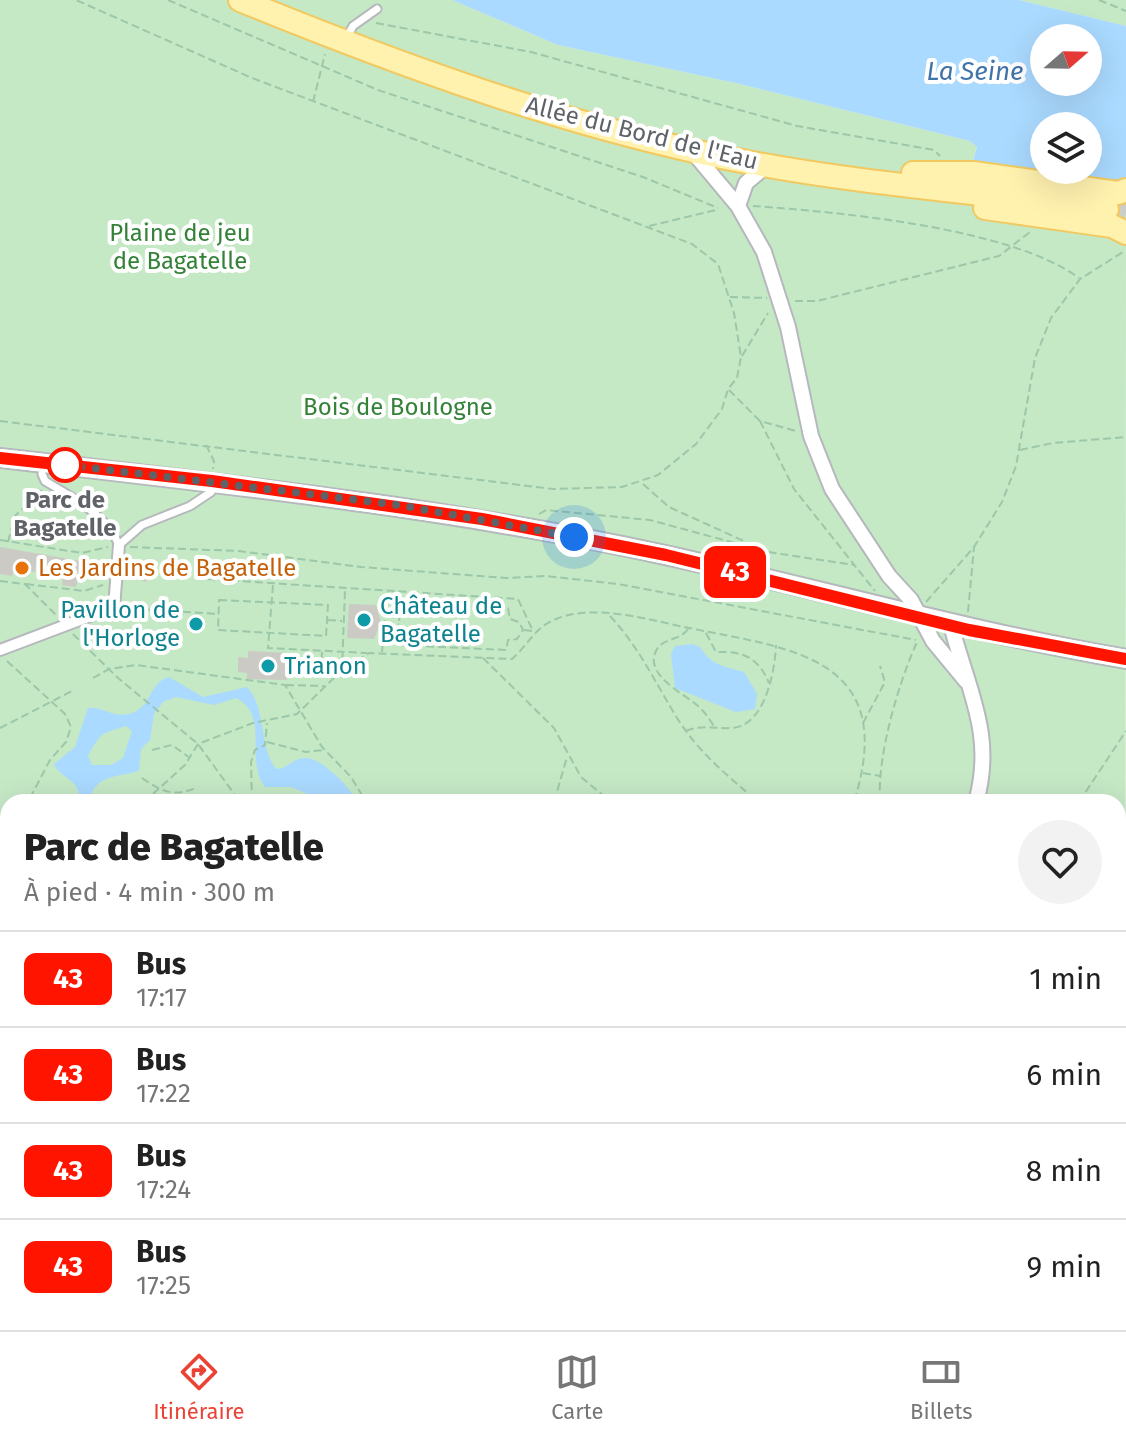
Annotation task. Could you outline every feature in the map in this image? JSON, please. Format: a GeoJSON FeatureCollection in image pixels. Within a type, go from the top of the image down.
{"type":"FeatureCollection","features":[{"type":"Feature","properties":{"kind":"main road","name":"Allée du Bord de l'Eau"},"geometry":{"type":"LineString","coordinates":[[240,0],[505,98],[691,150],[766,166],[1120,220]]}},
{"type":"Feature","properties":{"kind":"street"},"geometry":{"type":"LineString","coordinates":[[691,150],[738,206],[756,235],[781,303],[811,436],[832,489],[889,576],[922,618],[933,641],[966,681]]}},
{"type":"Feature","properties":{"kind":"street"},"geometry":{"type":"LineString","coordinates":[[738,206],[746,183],[766,166]]}},
{"type":"Feature","properties":{"kind":"street"},"geometry":{"type":"LineString","coordinates":[[0,458],[399,505],[666,555],[892,619],[922,618],[1126,659]]}},
{"type":"Feature","properties":{"kind":"street"},"geometry":{"type":"LineString","coordinates":[[0,652],[114,607],[119,545]]}},
{"type":"Feature","properties":{"kind":"street"},"geometry":{"type":"LineString","coordinates":[[889,576],[892,619]]}},
{"type":"Feature","properties":{"kind":"street"},"geometry":{"type":"LineString","coordinates":[[951,625],[985,744],[985,770],[978,794]]}},
{"type":"Feature","properties":{"kind":"lane"},"geometry":{"type":"LineString","coordinates":[[343,37],[377,9]]}},
{"type":"Feature","properties":{"kind":"lane"},"geometry":{"type":"LineString","coordinates":[[43,478],[91,510],[113,531],[119,545],[142,525],[190,506],[211,492]]}},
{"type":"Feature","properties":{"kind":"path"},"geometry":{"type":"LineString","coordinates":[[76,0],[313,102],[692,244],[710,256],[723,274],[741,357]]}},
{"type":"Feature","properties":{"kind":"path"},"geometry":{"type":"LineString","coordinates":[[168,0],[435,111],[643,177],[718,208]]}},
{"type":"Feature","properties":{"kind":"path"},"geometry":{"type":"LineString","coordinates":[[1099,0],[1126,11]]}},
{"type":"Feature","properties":{"kind":"path"},"geometry":{"type":"LineString","coordinates":[[313,102],[322,65],[343,37],[398,26],[531,52],[797,126],[934,150],[945,160]]}},
{"type":"Feature","properties":{"kind":"path"},"geometry":{"type":"LineString","coordinates":[[648,226],[738,206],[904,224],[1012,244],[1063,266],[1080,279]]}},
{"type":"Feature","properties":{"kind":"path"},"geometry":{"type":"LineString","coordinates":[[922,618],[925,603],[974,547],[1002,502],[1018,451],[1042,335],[1120,220]]}},
{"type":"Feature","properties":{"kind":"path"},"geometry":{"type":"LineString","coordinates":[[730,297],[781,303],[817,301],[999,256],[1033,229]]}},
{"type":"Feature","properties":{"kind":"path"},"geometry":{"type":"LineString","coordinates":[[0,421],[553,489],[622,487],[642,483],[658,475],[696,444],[722,409],[728,389],[737,378],[741,357],[769,311],[781,303]]}},
{"type":"Feature","properties":{"kind":"path"},"geometry":{"type":"LineString","coordinates":[[728,389],[760,421],[794,489],[873,586],[874,592]]}},
{"type":"Feature","properties":{"kind":"path"},"geometry":{"type":"LineString","coordinates":[[760,421],[811,436]]}},
{"type":"Feature","properties":{"kind":"path"},"geometry":{"type":"LineString","coordinates":[[1018,451],[1053,443],[1126,437]]}},
{"type":"Feature","properties":{"kind":"path"},"geometry":{"type":"LineString","coordinates":[[205,444],[214,461],[213,471]]}},
{"type":"Feature","properties":{"kind":"path"},"geometry":{"type":"LineString","coordinates":[[8,542],[15,516],[41,491],[43,478]]}},
{"type":"Feature","properties":{"kind":"path"},"geometry":{"type":"LineString","coordinates":[[642,483],[669,507],[768,552]]}},
{"type":"Feature","properties":{"kind":"path"},"geometry":{"type":"LineString","coordinates":[[538,515],[546,510],[650,520],[768,552],[854,565]]}},
{"type":"Feature","properties":{"kind":"path"},"geometry":{"type":"LineString","coordinates":[[0,540],[82,553],[119,545],[239,551],[361,567],[506,578],[546,576],[618,584],[925,640]]}},
{"type":"Feature","properties":{"kind":"path"},"geometry":{"type":"LineString","coordinates":[[968,613],[974,547]]}},
{"type":"Feature","properties":{"kind":"path"},"geometry":{"type":"LineString","coordinates":[[207,579],[518,599],[533,631]]}},
{"type":"Feature","properties":{"kind":"path"},"geometry":{"type":"LineString","coordinates":[[25,584],[84,591],[117,581]]}},
{"type":"Feature","properties":{"kind":"path"},"geometry":{"type":"LineString","coordinates":[[273,584],[268,648],[512,659],[533,631],[559,618],[609,615],[776,644],[821,663],[836,674],[851,693],[862,724],[862,773],[856,794]]}},
{"type":"Feature","properties":{"kind":"path"},"geometry":{"type":"LineString","coordinates":[[342,670],[345,589]]}},
{"type":"Feature","properties":{"kind":"path"},"geometry":{"type":"LineString","coordinates":[[382,654],[387,592]]}},
{"type":"Feature","properties":{"kind":"path"},"geometry":{"type":"LineString","coordinates":[[219,600],[328,605],[326,636],[218,630],[218,614],[219,600]]}},
{"type":"Feature","properties":{"kind":"path"},"geometry":{"type":"LineString","coordinates":[[400,603],[508,608],[510,619],[519,622],[523,630],[517,639],[508,640],[506,650],[398,645],[400,603]]}},
{"type":"Feature","properties":{"kind":"path"},"geometry":{"type":"LineString","coordinates":[[114,607],[218,614]]}},
{"type":"Feature","properties":{"kind":"path"},"geometry":{"type":"LineString","coordinates":[[609,615],[628,634],[686,731],[714,767],[748,794]]}},
{"type":"Feature","properties":{"kind":"path"},"geometry":{"type":"LineString","coordinates":[[892,619],[892,634]]}},
{"type":"Feature","properties":{"kind":"path"},"geometry":{"type":"LineString","coordinates":[[327,620],[343,621]]}},
{"type":"Feature","properties":{"kind":"path"},"geometry":{"type":"LineString","coordinates":[[385,623],[399,624]]}},
{"type":"Feature","properties":{"kind":"path"},"geometry":{"type":"LineString","coordinates":[[688,628],[684,635],[664,642],[654,659],[660,675],[700,707],[714,727]]}},
{"type":"Feature","properties":{"kind":"path"},"geometry":{"type":"LineString","coordinates":[[523,630],[533,631]]}},
{"type":"Feature","properties":{"kind":"path"},"geometry":{"type":"LineString","coordinates":[[706,631],[714,650],[746,655],[757,662],[769,684]]}},
{"type":"Feature","properties":{"kind":"path"},"geometry":{"type":"LineString","coordinates":[[880,794],[880,776],[897,694],[918,640]]}},
{"type":"Feature","properties":{"kind":"path"},"geometry":{"type":"LineString","coordinates":[[686,731],[696,726],[736,728],[756,714],[776,668],[776,644]]}},
{"type":"Feature","properties":{"kind":"path"},"geometry":{"type":"LineString","coordinates":[[322,650],[321,667],[342,670]]}},
{"type":"Feature","properties":{"kind":"path"},"geometry":{"type":"LineString","coordinates":[[0,652],[68,719],[71,732],[33,794]]}},
{"type":"Feature","properties":{"kind":"path"},"geometry":{"type":"LineString","coordinates":[[153,794],[190,758],[198,744],[253,723],[301,710],[342,670],[369,653]]}},
{"type":"Feature","properties":{"kind":"path"},"geometry":{"type":"LineString","coordinates":[[483,658],[554,728],[581,777],[601,794]]}},
{"type":"Feature","properties":{"kind":"path"},"geometry":{"type":"LineString","coordinates":[[93,678],[109,669],[136,665],[285,685],[325,686]]}},
{"type":"Feature","properties":{"kind":"path"},"geometry":{"type":"LineString","coordinates":[[862,724],[885,682],[880,666]]}},
{"type":"Feature","properties":{"kind":"path"},"geometry":{"type":"LineString","coordinates":[[656,679],[660,675]]}},
{"type":"Feature","properties":{"kind":"path"},"geometry":{"type":"LineString","coordinates":[[285,685],[324,749],[351,777],[361,794]]}},
{"type":"Feature","properties":{"kind":"path"},"geometry":{"type":"LineString","coordinates":[[0,728],[72,691]]}},
{"type":"Feature","properties":{"kind":"path"},"geometry":{"type":"LineString","coordinates":[[143,699],[198,744],[234,794]]}},
{"type":"Feature","properties":{"kind":"path"},"geometry":{"type":"LineString","coordinates":[[265,744],[263,734],[267,721]]}},
{"type":"Feature","properties":{"kind":"path"},"geometry":{"type":"LineString","coordinates":[[1084,794],[1126,731]]}},
{"type":"Feature","properties":{"kind":"path"},"geometry":{"type":"LineString","coordinates":[[252,794],[251,762],[255,750],[265,744],[306,752],[324,749]]}},
{"type":"Feature","properties":{"kind":"path"},"geometry":{"type":"LineString","coordinates":[[152,750],[172,745],[190,758]]}},
{"type":"Feature","properties":{"kind":"path"},"geometry":{"type":"LineString","coordinates":[[556,794],[567,756]]}},
{"type":"Feature","properties":{"kind":"path"},"geometry":{"type":"LineString","coordinates":[[862,773],[880,776]]}},
{"type":"Feature","properties":{"kind":"path"},"geometry":{"type":"LineString","coordinates":[[142,778],[173,794]]}},
{"type":"Feature","properties":{"kind":"path"},"geometry":{"type":"LineString","coordinates":[[178,794],[196,788]]}},
{"type":"Feature","properties":{"kind":"green space","name":"Bois de Boulogne"},"geometry":{"type":"Polygon","coordinates":[[[0,0],[452,0],[558,45],[740,84],[970,141],[977,146],[972,163],[1030,170],[1030,184],[1102,184],[1102,179],[1126,182],[1125,794],[0,794],[0,0]]]}},
{"type":"Feature","properties":{"kind":"green space"},"geometry":{"type":"Polygon","coordinates":[[[1019,0],[1126,0],[1126,26],[1019,0]]]}},
{"type":"Feature","properties":{"kind":"water","name":"La Seine"},"geometry":{"type":"Polygon","coordinates":[[[452,0],[1019,0],[1126,26],[1126,182],[1102,179],[1102,112],[1030,112],[1030,171],[972,164],[977,147],[970,141],[740,84],[558,45],[452,0]]]}},
{"type":"Feature","properties":{"kind":"water"},"geometry":{"type":"Polygon","coordinates":[[[693,644],[713,661],[744,672],[757,694],[755,709],[736,712],[675,688],[671,654],[675,646],[693,644]]]}},
{"type":"Feature","properties":{"kind":"water"},"geometry":{"type":"Polygon","coordinates":[[[169,677],[203,697],[247,687],[257,705],[267,749],[276,769],[301,758],[311,759],[335,774],[352,794],[308,794],[291,787],[265,787],[257,765],[255,727],[246,706],[236,698],[214,705],[176,697],[163,702],[154,714],[150,740],[141,749],[139,771],[108,778],[96,786],[92,794],[79,794],[75,785],[54,764],[75,747],[88,708],[131,714],[143,706],[159,683],[169,677]],[[126,726],[103,734],[88,756],[92,765],[111,765],[123,758],[132,731],[126,726]]]}},
{"type":"Feature","properties":{"kind":"building"},"geometry":{"type":"Polygon","coordinates":[[[0,547],[80,561],[76,587],[62,585],[64,569],[36,564],[35,572],[14,569],[12,576],[0,574],[0,547]]]}},
{"type":"Feature","properties":{"kind":"building"},"geometry":{"type":"Polygon","coordinates":[[[93,563],[111,568],[112,571],[92,570],[93,563]]]}},
{"type":"Feature","properties":{"kind":"building"},"geometry":{"type":"Polygon","coordinates":[[[131,566],[148,568],[146,582],[122,573],[131,566]]]}},
{"type":"Feature","properties":{"kind":"building","name":"Château de Bagatelle"},"geometry":{"type":"Polygon","coordinates":[[[349,604],[376,605],[381,622],[374,639],[347,638],[349,604]]]}},
{"type":"Feature","properties":{"kind":"building","name":"Trianon"},"geometry":{"type":"Polygon","coordinates":[[[248,651],[288,653],[288,659],[298,660],[298,675],[287,675],[287,680],[247,679],[247,673],[238,672],[238,657],[248,658],[248,651]]]}},
{"type":"Feature","properties":{"kind":"tunnel"},"geometry":{"type":"LineString","coordinates":[[1107,209],[1126,212]]}},
{"type":"Feature","properties":{"kind":"bus line","name":"43"},"geometry":{"type":"LineString","coordinates":[[0,458],[212,481],[482,519],[666,555],[969,630],[1126,659]]}},
{"type":"Feature","properties":{"kind":"place","name":"Parc de Bagatelle"},"geometry":{"type":"Point","coordinates":[65,465]}},
{"type":"Feature","properties":{"kind":"place","name":"Les Jardins de Bagatelle"},"geometry":{"type":"Point","coordinates":[22,568]}},
{"type":"Feature","properties":{"kind":"place","name":"Château de Bagatelle"},"geometry":{"type":"Point","coordinates":[364,620]}},
{"type":"Feature","properties":{"kind":"place","name":"Pavillon de l'Horloge"},"geometry":{"type":"Point","coordinates":[196,624]}},
{"type":"Feature","properties":{"kind":"place","name":"Trianon"},"geometry":{"type":"Point","coordinates":[268,666]}},
{"type":"Feature","properties":{"kind":"route"},"geometry":{"type":"LineString","coordinates":[[65,465],[59,464],[399,505],[574,537]]}},
{"type":"Feature","properties":{"kind":"park label","name":"Plaine de jeu de Bagatelle"},"geometry":{"type":"Point","coordinates":[180,247]}}]}
